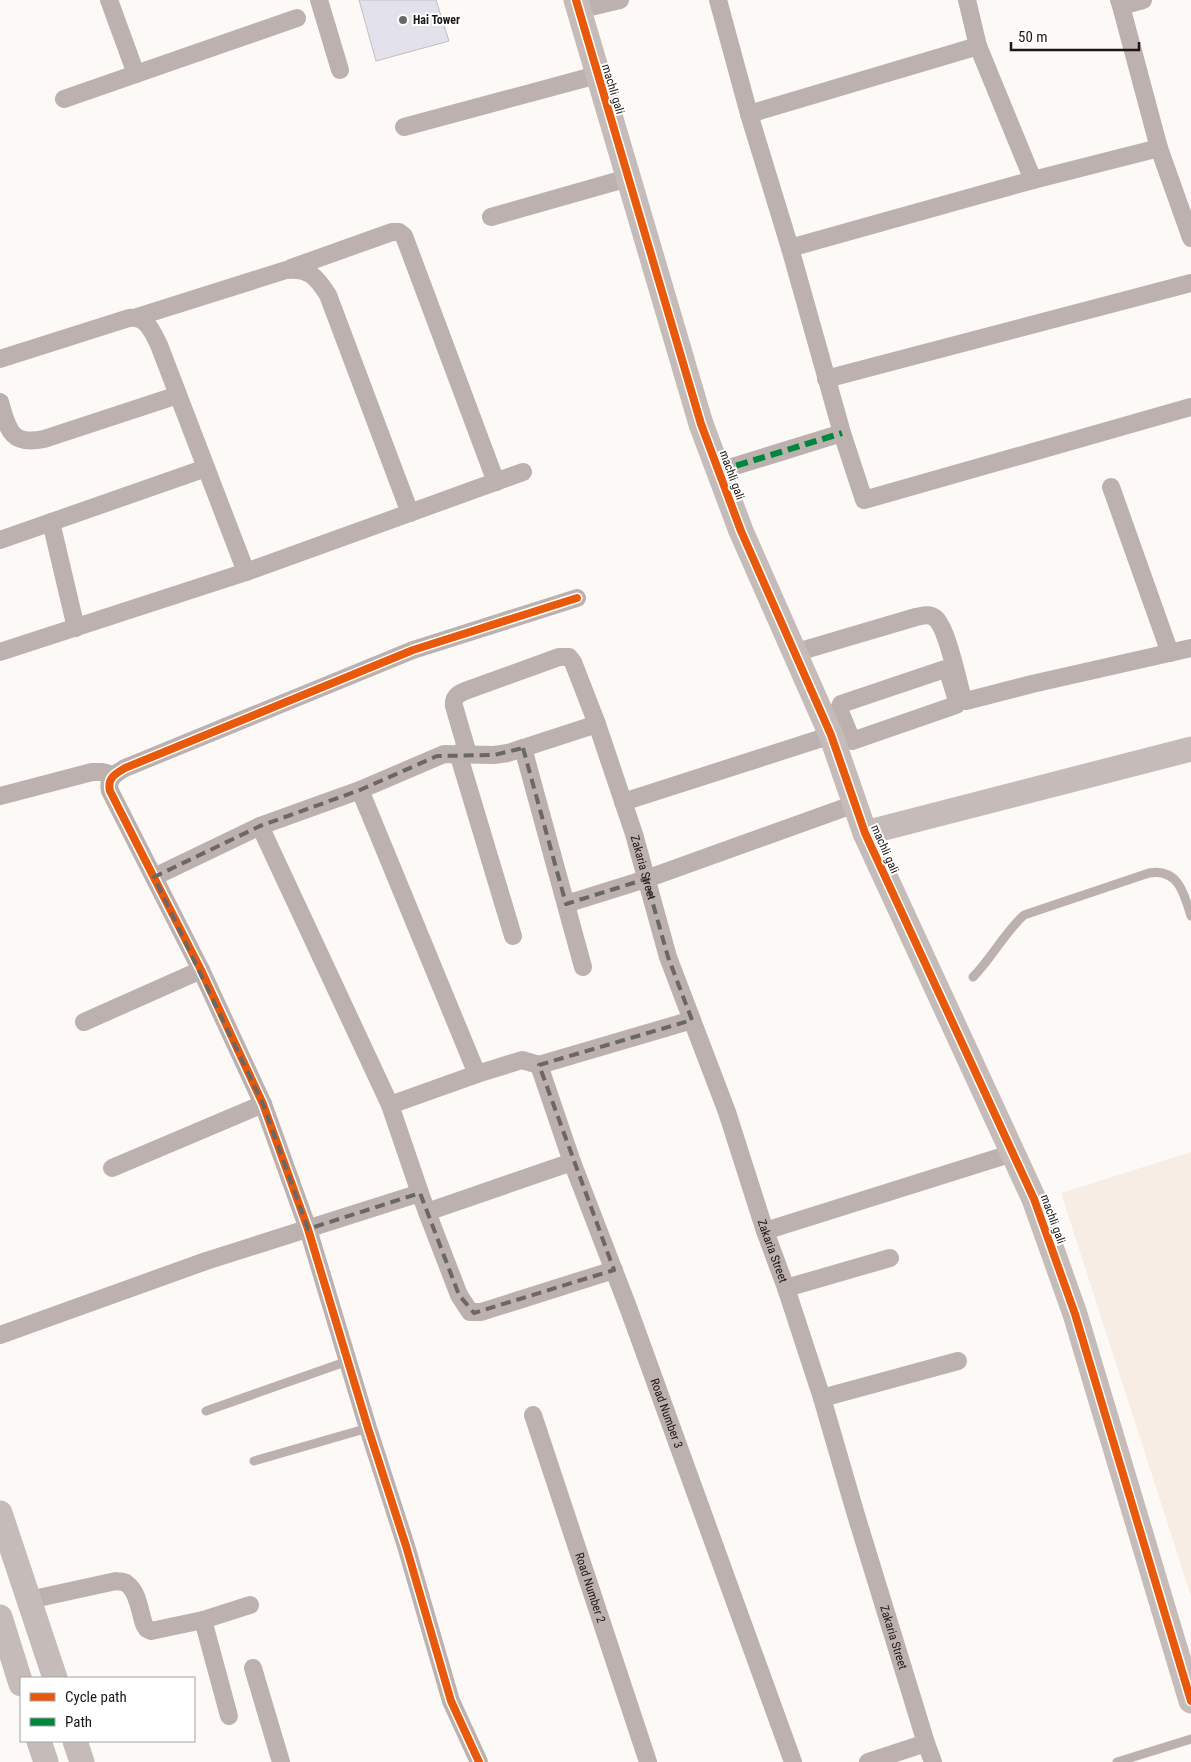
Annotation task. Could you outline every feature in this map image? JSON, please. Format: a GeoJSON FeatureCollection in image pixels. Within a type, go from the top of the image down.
{"type":"FeatureCollection","features":[{"type":"Feature","properties":{"kind":"street"},"geometry":{"type":"LineString","coordinates":[[109,0],[136,74]]}},
{"type":"Feature","properties":{"kind":"street"},"geometry":{"type":"LineString","coordinates":[[320,0],[340,70]]}},
{"type":"Feature","properties":{"kind":"street"},"geometry":{"type":"LineString","coordinates":[[577,5],[620,0]]}},
{"type":"Feature","properties":{"kind":"street"},"geometry":{"type":"LineString","coordinates":[[718,0],[826,379],[864,500],[1191,407]]}},
{"type":"Feature","properties":{"kind":"street"},"geometry":{"type":"LineString","coordinates":[[967,0],[978,46],[1033,180]]}},
{"type":"Feature","properties":{"kind":"street"},"geometry":{"type":"LineString","coordinates":[[1143,0],[1120,3],[1159,148],[1191,238]]}},
{"type":"Feature","properties":{"kind":"street","name":"machli gali"},"geometry":{"type":"LineString","coordinates":[[577,5],[701,424],[718,471],[740,531],[794,653],[839,733],[855,804],[865,833],[1034,1199],[1075,1314],[1191,1701]]}},
{"type":"Feature","properties":{"kind":"street"},"geometry":{"type":"LineString","coordinates":[[64,99],[297,18]]}},
{"type":"Feature","properties":{"kind":"street"},"geometry":{"type":"LineString","coordinates":[[749,114],[978,46]]}},
{"type":"Feature","properties":{"kind":"street"},"geometry":{"type":"LineString","coordinates":[[404,127],[598,75]]}},
{"type":"Feature","properties":{"kind":"street"},"geometry":{"type":"LineString","coordinates":[[790,248],[1033,180],[1159,148]]}},
{"type":"Feature","properties":{"kind":"street"},"geometry":{"type":"LineString","coordinates":[[491,217],[628,178]]}},
{"type":"Feature","properties":{"kind":"street"},"geometry":{"type":"LineString","coordinates":[[0,359],[286,270],[392,232],[399,232],[404,236],[496,482]]}},
{"type":"Feature","properties":{"kind":"street"},"geometry":{"type":"LineString","coordinates":[[286,270],[297,269],[315,276],[328,295],[410,513]]}},
{"type":"Feature","properties":{"kind":"street"},"geometry":{"type":"LineString","coordinates":[[826,379],[1191,283]]}},
{"type":"Feature","properties":{"kind":"street"},"geometry":{"type":"LineString","coordinates":[[137,317],[148,324],[156,339],[246,572]]}},
{"type":"Feature","properties":{"kind":"street"},"geometry":{"type":"LineString","coordinates":[[0,402],[8,426],[13,434],[18,438],[32,442],[44,440],[178,395]]}},
{"type":"Feature","properties":{"kind":"street"},"geometry":{"type":"LineString","coordinates":[[718,471],[842,433]]}},
{"type":"Feature","properties":{"kind":"street"},"geometry":{"type":"LineString","coordinates":[[0,540],[206,468]]}},
{"type":"Feature","properties":{"kind":"street"},"geometry":{"type":"LineString","coordinates":[[0,652],[246,572],[523,472]]}},
{"type":"Feature","properties":{"kind":"street"},"geometry":{"type":"LineString","coordinates":[[1111,487],[1170,653]]}},
{"type":"Feature","properties":{"kind":"street"},"geometry":{"type":"LineString","coordinates":[[51,522],[76,628]]}},
{"type":"Feature","properties":{"kind":"street"},"geometry":{"type":"LineString","coordinates":[[479,1762],[451,1701],[406,1546],[308,1229],[263,1104],[201,970],[110,791],[109,780],[113,775],[125,768],[414,650],[577,598]]}},
{"type":"Feature","properties":{"kind":"street"},"geometry":{"type":"LineString","coordinates":[[623,802],[839,733],[854,741],[956,705],[958,694],[944,633],[940,624],[931,615],[916,617],[794,653]]}},
{"type":"Feature","properties":{"kind":"street"},"geometry":{"type":"LineString","coordinates":[[839,733],[839,709],[841,704],[945,669],[948,671],[958,694],[966,701],[1191,648]]}},
{"type":"Feature","properties":{"kind":"street","name":"Zakaria Street"},"geometry":{"type":"LineString","coordinates":[[463,754],[454,706],[456,696],[559,657],[569,657],[573,662],[597,724],[623,802],[668,958],[727,1112],[764,1231],[786,1288],[822,1398],[856,1515],[933,1762]]}},
{"type":"Feature","properties":{"kind":"street"},"geometry":{"type":"LineString","coordinates":[[154,877],[260,826],[360,790],[437,756],[508,753],[597,724]]}},
{"type":"Feature","properties":{"kind":"street"},"geometry":{"type":"LineString","coordinates":[[523,748],[583,967]]}},
{"type":"Feature","properties":{"kind":"street"},"geometry":{"type":"LineString","coordinates":[[865,833],[1191,750]]}},
{"type":"Feature","properties":{"kind":"street"},"geometry":{"type":"LineString","coordinates":[[463,754],[513,936]]}},
{"type":"Feature","properties":{"kind":"street"},"geometry":{"type":"LineString","coordinates":[[0,796],[92,772],[113,775]]}},
{"type":"Feature","properties":{"kind":"street"},"geometry":{"type":"LineString","coordinates":[[360,790],[477,1074]]}},
{"type":"Feature","properties":{"kind":"street"},"geometry":{"type":"LineString","coordinates":[[566,904],[646,879],[855,804]]}},
{"type":"Feature","properties":{"kind":"street"},"geometry":{"type":"LineString","coordinates":[[260,826],[390,1105],[420,1193],[459,1296],[470,1312],[481,1312],[614,1270]]}},
{"type":"Feature","properties":{"kind":"street"},"geometry":{"type":"LineString","coordinates":[[84,1022],[201,970]]}},
{"type":"Feature","properties":{"kind":"street"},"geometry":{"type":"LineString","coordinates":[[390,1105],[522,1060],[539,1065],[692,1020]]}},
{"type":"Feature","properties":{"kind":"street","name":"Road Number 3"},"geometry":{"type":"LineString","coordinates":[[539,1065],[572,1162],[614,1270],[793,1762]]}},
{"type":"Feature","properties":{"kind":"street"},"geometry":{"type":"LineString","coordinates":[[112,1168],[263,1104]]}},
{"type":"Feature","properties":{"kind":"street"},"geometry":{"type":"LineString","coordinates":[[764,1231],[1013,1153]]}},
{"type":"Feature","properties":{"kind":"street"},"geometry":{"type":"LineString","coordinates":[[427,1212],[572,1162]]}},
{"type":"Feature","properties":{"kind":"street"},"geometry":{"type":"LineString","coordinates":[[0,1335],[206,1261],[420,1193]]}},
{"type":"Feature","properties":{"kind":"street"},"geometry":{"type":"LineString","coordinates":[[786,1288],[890,1258]]}},
{"type":"Feature","properties":{"kind":"street"},"geometry":{"type":"LineString","coordinates":[[822,1398],[958,1361]]}},
{"type":"Feature","properties":{"kind":"street","name":"Road Number 2"},"geometry":{"type":"LineString","coordinates":[[533,1415],[648,1762]]}},
{"type":"Feature","properties":{"kind":"street"},"geometry":{"type":"LineString","coordinates":[[0,1513],[55,1677]]}},
{"type":"Feature","properties":{"kind":"street"},"geometry":{"type":"LineString","coordinates":[[29,1600],[124,1582],[133,1591],[144,1624],[151,1631],[203,1620],[250,1605]]}},
{"type":"Feature","properties":{"kind":"street"},"geometry":{"type":"LineString","coordinates":[[0,1617],[20,1681]]}},
{"type":"Feature","properties":{"kind":"street"},"geometry":{"type":"LineString","coordinates":[[203,1620],[229,1716]]}},
{"type":"Feature","properties":{"kind":"street"},"geometry":{"type":"LineString","coordinates":[[253,1668],[281,1762]]}},
{"type":"Feature","properties":{"kind":"street"},"geometry":{"type":"LineString","coordinates":[[39,1742],[46,1762]]}},
{"type":"Feature","properties":{"kind":"street"},"geometry":{"type":"LineString","coordinates":[[75,1742],[82,1762]]}},
{"type":"Feature","properties":{"kind":"street"},"geometry":{"type":"LineString","coordinates":[[868,1762],[926,1743]]}},
{"type":"Feature","properties":{"kind":"lane"},"geometry":{"type":"LineString","coordinates":[[973,977],[986,964],[1010,930],[1024,915],[1149,873],[1167,873],[1174,879],[1180,886],[1191,916]]}},
{"type":"Feature","properties":{"kind":"lane"},"geometry":{"type":"LineString","coordinates":[[206,1411],[348,1361]]}},
{"type":"Feature","properties":{"kind":"lane"},"geometry":{"type":"LineString","coordinates":[[254,1461],[368,1428]]}},
{"type":"Feature","properties":{"kind":"lane"},"geometry":{"type":"LineString","coordinates":[[1117,1762],[1191,1739]]}},
{"type":"Feature","properties":{"kind":"highlighted area"},"geometry":{"type":"Polygon","coordinates":[[[523,748],[566,904],[646,879],[668,957],[692,1020],[539,1065],[614,1270],[474,1313],[459,1295],[420,1193],[308,1229],[263,1104],[154,877],[260,826],[360,790],[437,756],[494,755],[523,748]]]}},
{"type":"Feature","properties":{"kind":"shaded area"},"geometry":{"type":"Polygon","coordinates":[[[1191,1152],[1191,1596],[1061,1193],[1191,1152]]]}},
{"type":"Feature","properties":{"kind":"building","name":"Hai Tower"},"geometry":{"type":"Polygon","coordinates":[[[359,0],[436,0],[449,41],[376,61],[359,0]]]}},
{"type":"Feature","properties":{"kind":"marked path"},"geometry":{"type":"LineString","coordinates":[[719,471],[842,433]]}},
{"type":"Feature","properties":{"kind":"cycle path"},"geometry":{"type":"LineString","coordinates":[[576,0],[701,424],[741,531],[831,735],[865,833],[1034,1199],[1075,1314],[1191,1701]]}},
{"type":"Feature","properties":{"kind":"cycle path"},"geometry":{"type":"LineString","coordinates":[[479,1762],[451,1701],[406,1546],[308,1229],[263,1104],[201,970],[109,787],[115,774],[125,768],[413,650],[577,598]]}},
{"type":"Feature","properties":{"kind":"place","name":"Hai Tower"},"geometry":{"type":"Point","coordinates":[403,20]}}]}
